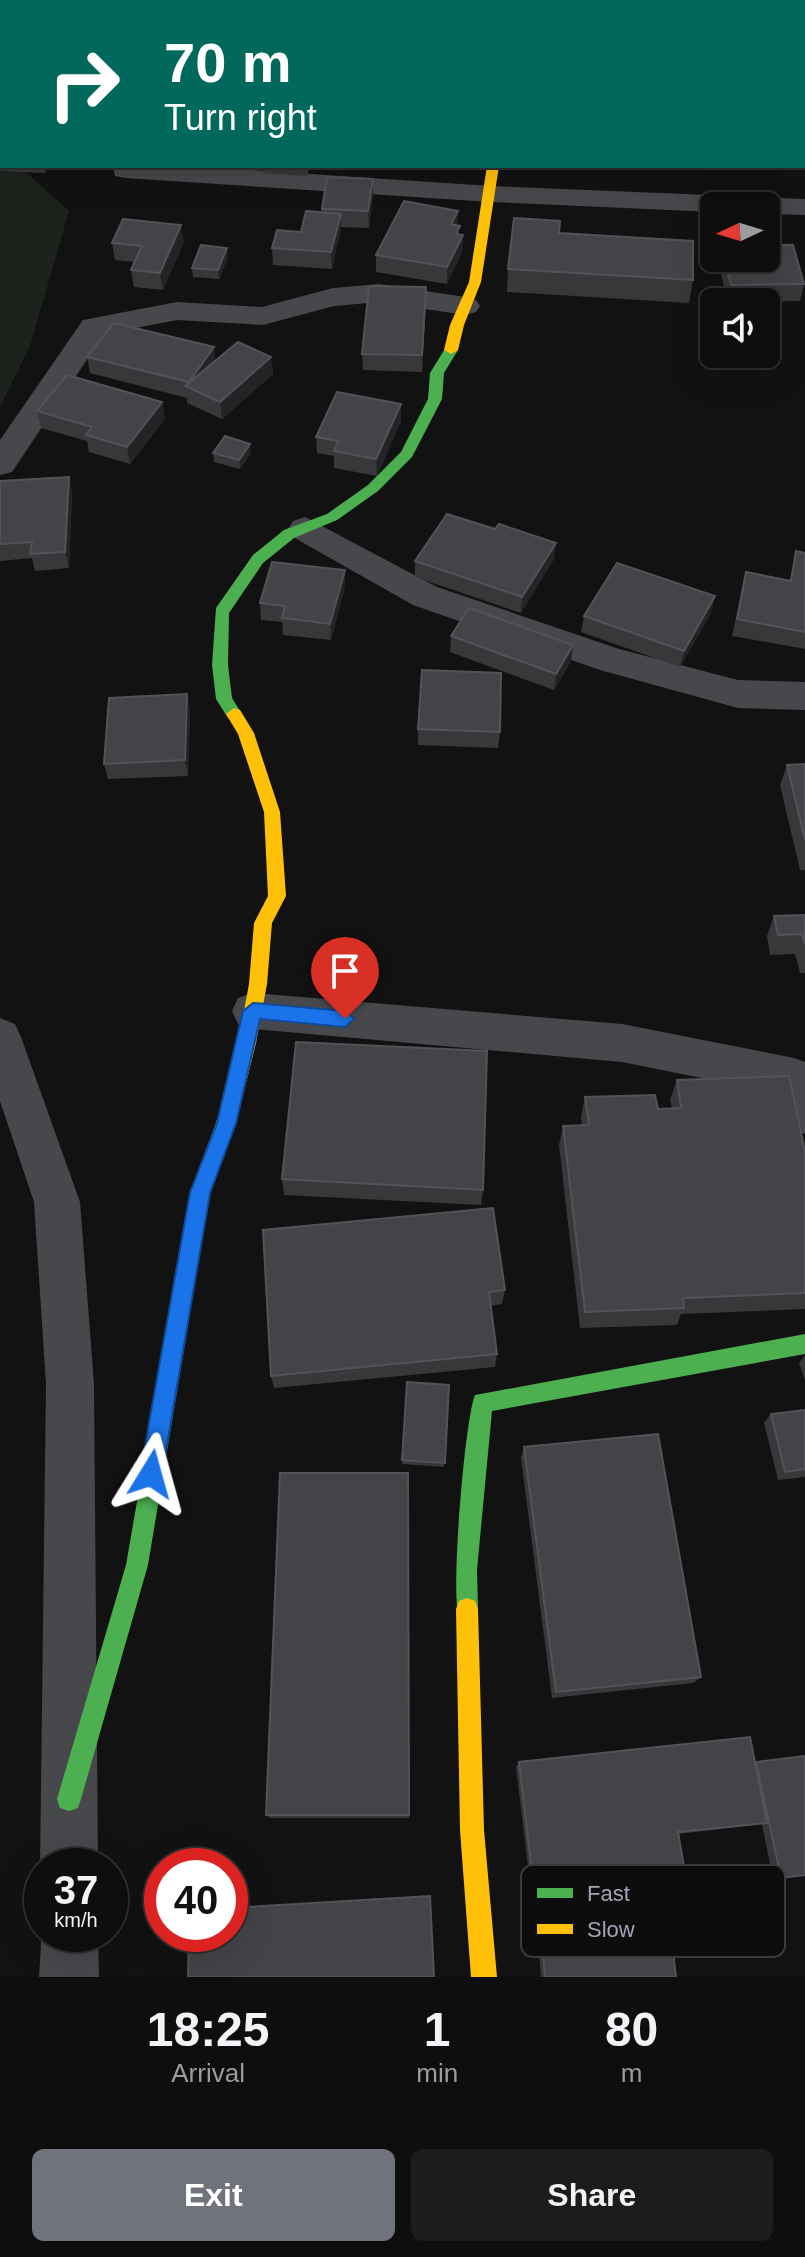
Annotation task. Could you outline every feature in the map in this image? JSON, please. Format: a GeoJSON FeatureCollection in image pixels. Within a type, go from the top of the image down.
{"type":"FeatureCollection","features":[{"type":"Feature","properties":{"kind":"street"},"geometry":{"type":"LineString","coordinates":[[126,168],[492,180],[805,207]]}},
{"type":"Feature","properties":{"kind":"street"},"geometry":{"type":"LineString","coordinates":[[69,1799],[137,1565],[200,1193],[226,1123],[253,1011],[263,923],[277,896],[272,812],[246,733],[224,699],[220,665],[221,612],[258,559],[289,534],[332,517],[373,488],[407,454],[435,399],[437,373],[452,349],[475,282],[492,180]]}},
{"type":"Feature","properties":{"kind":"street"},"geometry":{"type":"LineString","coordinates":[[0,464],[94,327],[177,311],[263,316],[333,297],[379,293],[465,306]]}},
{"type":"Feature","properties":{"kind":"street"},"geometry":{"type":"LineString","coordinates":[[305,529],[425,596],[599,656],[738,694],[805,696]]}},
{"type":"Feature","properties":{"kind":"street"},"geometry":{"type":"LineString","coordinates":[[253,1011],[622,1043],[794,1077],[805,1114]]}},
{"type":"Feature","properties":{"kind":"street"},"geometry":{"type":"LineString","coordinates":[[0,1037],[57,1202],[70,1384],[69,1848]]}},
{"type":"Feature","properties":{"kind":"street"},"geometry":{"type":"LineString","coordinates":[[484,1977],[472,1830],[466,1570],[482,1402],[805,1344]]}},
{"type":"Feature","properties":{"kind":"street"},"geometry":{"type":"LineString","coordinates":[[69,1952],[69,1977]]}},
{"type":"Feature","properties":{"kind":"shaded area"},"geometry":{"type":"Polygon","coordinates":[[[0,168],[21,168],[69,211],[30,346],[0,407],[0,168]]]}},
{"type":"Feature","properties":{"kind":"building"},"geometry":{"type":"Polygon","coordinates":[[[327,177],[373,179],[368,211],[322,209],[327,177]]]}},
{"type":"Feature","properties":{"kind":"building"},"geometry":{"type":"Polygon","coordinates":[[[404,201],[458,211],[451,224],[460,226],[456,234],[463,235],[447,267],[376,255],[404,201]]]}},
{"type":"Feature","properties":{"kind":"building"},"geometry":{"type":"Polygon","coordinates":[[[306,211],[341,214],[331,252],[272,248],[277,230],[301,232],[306,211]]]}},
{"type":"Feature","properties":{"kind":"building"},"geometry":{"type":"Polygon","coordinates":[[[514,218],[560,221],[559,233],[693,241],[693,280],[508,269],[514,218]]]}},
{"type":"Feature","properties":{"kind":"building"},"geometry":{"type":"Polygon","coordinates":[[[123,219],[181,225],[160,273],[131,270],[142,246],[112,243],[123,219]]]}},
{"type":"Feature","properties":{"kind":"building"},"geometry":{"type":"Polygon","coordinates":[[[201,245],[227,248],[218,270],[192,268],[201,245]]]}},
{"type":"Feature","properties":{"kind":"building"},"geometry":{"type":"Polygon","coordinates":[[[780,245],[793,245],[804,284],[731,285],[728,272],[780,272],[780,245]]]}},
{"type":"Feature","properties":{"kind":"building"},"geometry":{"type":"Polygon","coordinates":[[[369,286],[426,287],[422,355],[362,354],[369,286]]]}},
{"type":"Feature","properties":{"kind":"building"},"geometry":{"type":"Polygon","coordinates":[[[114,323],[214,347],[189,382],[87,357],[114,323]]]}},
{"type":"Feature","properties":{"kind":"building"},"geometry":{"type":"Polygon","coordinates":[[[238,342],[271,357],[220,402],[185,386],[238,342]]]}},
{"type":"Feature","properties":{"kind":"building"},"geometry":{"type":"Polygon","coordinates":[[[67,375],[162,402],[127,447],[86,435],[92,427],[37,411],[67,375]]]}},
{"type":"Feature","properties":{"kind":"building"},"geometry":{"type":"Polygon","coordinates":[[[337,392],[401,404],[376,459],[334,451],[338,441],[316,437],[337,392]]]}},
{"type":"Feature","properties":{"kind":"building"},"geometry":{"type":"Polygon","coordinates":[[[225,436],[250,444],[239,460],[213,453],[225,436]]]}},
{"type":"Feature","properties":{"kind":"building"},"geometry":{"type":"Polygon","coordinates":[[[69,477],[65,552],[30,554],[32,542],[0,544],[0,481],[69,477]]]}},
{"type":"Feature","properties":{"kind":"building"},"geometry":{"type":"Polygon","coordinates":[[[447,514],[495,529],[499,524],[556,543],[522,597],[415,561],[447,514]]]}},
{"type":"Feature","properties":{"kind":"building"},"geometry":{"type":"Polygon","coordinates":[[[796,551],[805,553],[805,632],[737,619],[746,572],[791,581],[796,551]]]}},
{"type":"Feature","properties":{"kind":"building"},"geometry":{"type":"Polygon","coordinates":[[[272,562],[345,570],[330,624],[282,618],[285,606],[260,603],[272,562]]]}},
{"type":"Feature","properties":{"kind":"building"},"geometry":{"type":"Polygon","coordinates":[[[617,563],[715,596],[684,651],[584,616],[617,563]]]}},
{"type":"Feature","properties":{"kind":"building"},"geometry":{"type":"Polygon","coordinates":[[[469,608],[573,645],[556,674],[451,636],[469,608]]]}},
{"type":"Feature","properties":{"kind":"building"},"geometry":{"type":"Polygon","coordinates":[[[422,670],[501,673],[500,732],[418,729],[422,670]]]}},
{"type":"Feature","properties":{"kind":"building"},"geometry":{"type":"Polygon","coordinates":[[[187,694],[185,760],[104,764],[109,698],[187,694]]]}},
{"type":"Feature","properties":{"kind":"building"},"geometry":{"type":"Polygon","coordinates":[[[805,764],[805,840],[787,765],[805,764]]]}},
{"type":"Feature","properties":{"kind":"building"},"geometry":{"type":"Polygon","coordinates":[[[805,915],[805,944],[802,934],[778,935],[774,916],[805,915]]]}},
{"type":"Feature","properties":{"kind":"building"},"geometry":{"type":"Polygon","coordinates":[[[296,1042],[487,1051],[483,1190],[282,1179],[296,1042]]]}},
{"type":"Feature","properties":{"kind":"building"},"geometry":{"type":"Polygon","coordinates":[[[789,1076],[805,1151],[805,1293],[683,1298],[684,1308],[585,1312],[563,1126],[589,1125],[585,1097],[655,1095],[658,1109],[681,1108],[677,1080],[789,1076]]]}},
{"type":"Feature","properties":{"kind":"building"},"geometry":{"type":"Polygon","coordinates":[[[493,1208],[505,1290],[489,1292],[497,1354],[271,1376],[263,1230],[493,1208]]]}},
{"type":"Feature","properties":{"kind":"building"},"geometry":{"type":"Polygon","coordinates":[[[407,1382],[449,1385],[445,1463],[402,1460],[407,1382]]]}},
{"type":"Feature","properties":{"kind":"building"},"geometry":{"type":"Polygon","coordinates":[[[805,1410],[805,1469],[785,1472],[771,1414],[805,1410]]]}},
{"type":"Feature","properties":{"kind":"building"},"geometry":{"type":"Polygon","coordinates":[[[658,1434],[701,1677],[556,1692],[524,1447],[658,1434]]]}},
{"type":"Feature","properties":{"kind":"building"},"geometry":{"type":"Polygon","coordinates":[[[280,1473],[408,1473],[409,1815],[266,1815],[280,1473]]]}},
{"type":"Feature","properties":{"kind":"building"},"geometry":{"type":"Polygon","coordinates":[[[750,1737],[767,1823],[678,1832],[684,1865],[531,1865],[519,1762],[750,1737]]]}},
{"type":"Feature","properties":{"kind":"building"},"geometry":{"type":"Polygon","coordinates":[[[805,1756],[805,1875],[785,1878],[785,1865],[778,1865],[756,1762],[805,1756]]]}},
{"type":"Feature","properties":{"kind":"building"},"geometry":{"type":"Polygon","coordinates":[[[430,1896],[434,1977],[188,1977],[189,1952],[248,1952],[248,1907],[430,1896]]]}},
{"type":"Feature","properties":{"kind":"building"},"geometry":{"type":"Polygon","coordinates":[[[543,1957],[674,1957],[676,1977],[545,1977],[543,1957]]]}},
{"type":"Feature","properties":{"kind":"traffic: fast"},"geometry":{"type":"LineString","coordinates":[[234,714],[224,699],[220,665],[221,612],[258,559],[289,534],[332,517],[373,488],[407,454],[435,399],[437,373],[451,350]]}},
{"type":"Feature","properties":{"kind":"traffic: fast"},"geometry":{"type":"LineString","coordinates":[[69,1799],[137,1565],[187,1271]]}},
{"type":"Feature","properties":{"kind":"traffic: fast"},"geometry":{"type":"LineString","coordinates":[[467,1609],[466,1570],[482,1402],[805,1344]]}},
{"type":"Feature","properties":{"kind":"traffic: slow"},"geometry":{"type":"LineString","coordinates":[[451,350],[457,325],[475,282],[493,168]]}},
{"type":"Feature","properties":{"kind":"traffic: slow"},"geometry":{"type":"LineString","coordinates":[[187,1271],[200,1193],[226,1123],[247,1043],[258,984],[263,923],[277,896],[272,812],[246,733],[234,714]]}},
{"type":"Feature","properties":{"kind":"traffic: slow"},"geometry":{"type":"LineString","coordinates":[[467,1609],[472,1830],[484,1977]]}},
{"type":"Feature","properties":{"kind":"route"},"geometry":{"type":"LineString","coordinates":[[151,1474],[191,1259],[200,1193],[226,1123],[253,1011],[345,1019]]}}]}
